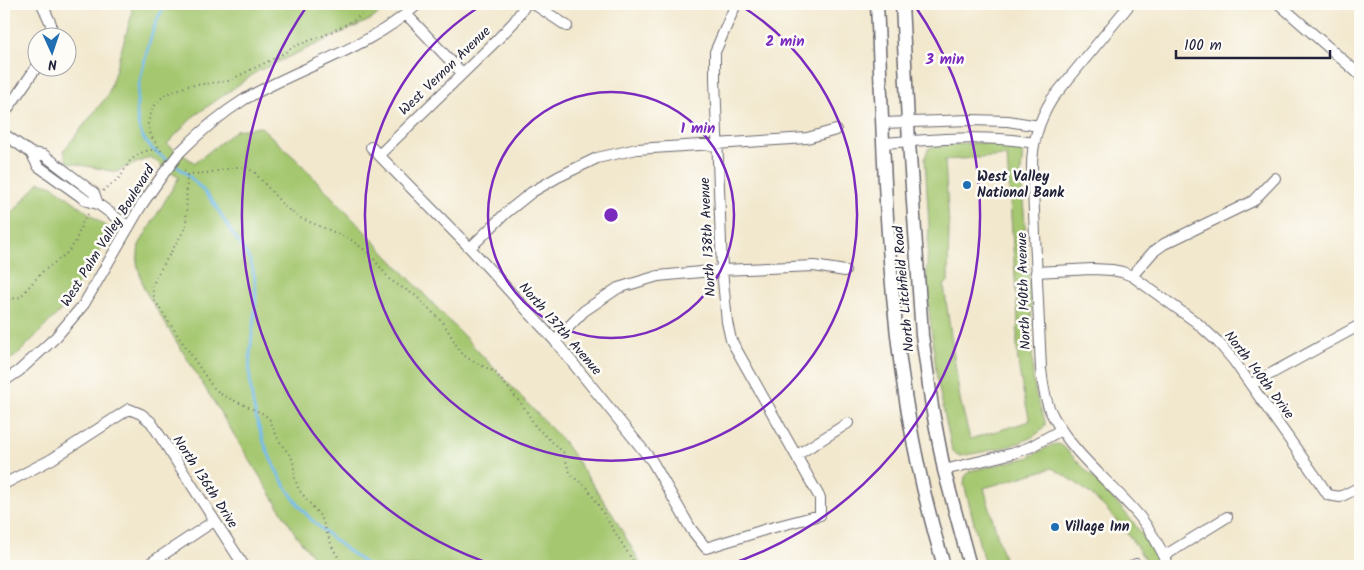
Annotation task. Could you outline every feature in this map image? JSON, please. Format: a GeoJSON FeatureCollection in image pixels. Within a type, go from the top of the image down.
{"type":"FeatureCollection","features":[{"type":"Feature","properties":{"kind":"main road","name":"North Litchfield Road"},"geometry":{"type":"LineString","coordinates":[[877,4],[891,280],[906,402],[921,475],[944,566]]}},
{"type":"Feature","properties":{"kind":"main road","name":"North Litchfield Road"},"geometry":{"type":"LineString","coordinates":[[902,4],[922,331],[944,470],[970,566]]}},
{"type":"Feature","properties":{"kind":"street"},"geometry":{"type":"LineString","coordinates":[[42,4],[52,24],[51,28]]}},
{"type":"Feature","properties":{"kind":"street","name":"West Palm Valley Boulevard"},"geometry":{"type":"LineString","coordinates":[[4,381],[19,371],[56,337],[84,304],[153,187],[180,152],[221,115],[246,99],[366,41],[418,4]]}},
{"type":"Feature","properties":{"kind":"street","name":"West Vernon Avenue"},"geometry":{"type":"LineString","coordinates":[[379,155],[508,28],[526,4]]}},
{"type":"Feature","properties":{"kind":"street"},"geometry":{"type":"LineString","coordinates":[[534,4],[567,26]]}},
{"type":"Feature","properties":{"kind":"street","name":"North 138th Avenue"},"geometry":{"type":"LineString","coordinates":[[736,4],[715,52],[722,270],[726,322],[730,340],[820,498],[820,515]]}},
{"type":"Feature","properties":{"kind":"street","name":"North 140th Avenue"},"geometry":{"type":"LineString","coordinates":[[1130,4],[1052,99],[1044,113],[1034,143],[1032,155],[1036,272],[1043,384],[1049,407],[1061,430],[1076,449],[1140,518],[1169,566]]}},
{"type":"Feature","properties":{"kind":"street"},"geometry":{"type":"LineString","coordinates":[[1279,4],[1360,75]]}},
{"type":"Feature","properties":{"kind":"street"},"geometry":{"type":"LineString","coordinates":[[406,14],[462,73]]}},
{"type":"Feature","properties":{"kind":"street"},"geometry":{"type":"LineString","coordinates":[[4,114],[29,78]]}},
{"type":"Feature","properties":{"kind":"street"},"geometry":{"type":"LineString","coordinates":[[882,123],[980,120],[1008,121],[1039,126]]}},
{"type":"Feature","properties":{"kind":"street"},"geometry":{"type":"LineString","coordinates":[[470,248],[507,212],[532,192],[597,158],[638,149],[807,138],[836,130]]}},
{"type":"Feature","properties":{"kind":"street"},"geometry":{"type":"LineString","coordinates":[[4,134],[31,153],[44,155],[94,194],[98,204]]}},
{"type":"Feature","properties":{"kind":"street"},"geometry":{"type":"LineString","coordinates":[[883,143],[971,137],[1007,138],[1034,143]]}},
{"type":"Feature","properties":{"kind":"street","name":"North 137th Avenue"},"geometry":{"type":"LineString","coordinates":[[371,146],[470,248],[555,341],[652,461],[691,529],[706,548],[820,515]]}},
{"type":"Feature","properties":{"kind":"street"},"geometry":{"type":"LineString","coordinates":[[31,153],[38,166],[87,201],[98,204],[128,227]]}},
{"type":"Feature","properties":{"kind":"street"},"geometry":{"type":"LineString","coordinates":[[61,183],[68,174]]}},
{"type":"Feature","properties":{"kind":"street"},"geometry":{"type":"LineString","coordinates":[[1132,276],[1153,252],[1164,244],[1253,201],[1275,178]]}},
{"type":"Feature","properties":{"kind":"street"},"geometry":{"type":"LineString","coordinates":[[555,341],[584,311],[618,288],[658,276],[722,270],[814,266],[845,271]]}},
{"type":"Feature","properties":{"kind":"street","name":"North 140th Drive"},"geometry":{"type":"LineString","coordinates":[[1036,272],[1092,269],[1112,270],[1132,276],[1196,322],[1218,342],[1252,384],[1328,495],[1340,497],[1360,487]]}},
{"type":"Feature","properties":{"kind":"street"},"geometry":{"type":"LineString","coordinates":[[1252,384],[1360,325]]}},
{"type":"Feature","properties":{"kind":"street","name":"North 136th Drive"},"geometry":{"type":"LineString","coordinates":[[4,482],[52,459],[129,409],[141,414],[151,422],[244,566]]}},
{"type":"Feature","properties":{"kind":"street"},"geometry":{"type":"LineString","coordinates":[[797,455],[848,423]]}},
{"type":"Feature","properties":{"kind":"street"},"geometry":{"type":"LineString","coordinates":[[944,470],[1014,453],[1030,447],[1061,430]]}},
{"type":"Feature","properties":{"kind":"street"},"geometry":{"type":"LineString","coordinates":[[1164,556],[1227,517]]}},
{"type":"Feature","properties":{"kind":"street"},"geometry":{"type":"LineString","coordinates":[[146,566],[214,521]]}},
{"type":"Feature","properties":{"kind":"path"},"geometry":{"type":"LineString","coordinates":[[104,191],[110,183],[120,177],[129,163],[144,151],[155,149],[161,151],[151,136],[148,124],[152,110],[164,95],[187,86],[228,81],[280,56],[295,46],[325,35],[355,20],[374,4]]}},
{"type":"Feature","properties":{"kind":"path"},"geometry":{"type":"LineString","coordinates":[[187,174],[237,166],[246,167],[255,173],[285,207],[298,217],[350,239],[370,254],[390,280],[416,296],[444,324],[461,353],[495,372],[524,407],[535,426],[564,453],[572,476],[588,487],[636,566]]}},
{"type":"Feature","properties":{"kind":"path"},"geometry":{"type":"LineString","coordinates":[[184,171],[187,174],[186,227],[156,277],[152,288],[155,301],[212,386],[222,395],[264,414],[270,420],[278,439],[293,460],[295,479],[299,490],[320,517],[333,548],[344,566]]}},
{"type":"Feature","properties":{"kind":"path"},"geometry":{"type":"LineString","coordinates":[[4,301],[20,297],[42,272],[67,253],[75,243],[83,221],[89,213]]}},
{"type":"Feature","properties":{"kind":"green space"},"geometry":{"type":"Polygon","coordinates":[[[131,4],[390,4],[372,19],[258,71],[194,116],[167,144],[195,163],[236,130],[261,127],[298,161],[565,443],[613,515],[642,566],[320,566],[296,535],[144,289],[137,263],[139,245],[179,177],[150,157],[116,172],[67,162],[64,150],[108,95],[132,14],[131,4]]]}},
{"type":"Feature","properties":{"kind":"green space"},"geometry":{"type":"Polygon","coordinates":[[[985,142],[1012,143],[1020,148],[1022,152],[1021,173],[1031,303],[1033,377],[1045,426],[1038,433],[1018,443],[961,456],[952,450],[937,379],[926,284],[929,226],[925,158],[928,149],[934,146],[985,142]],[[1007,156],[945,160],[949,227],[948,281],[944,286],[960,399],[970,439],[1030,421],[1018,360],[1018,322],[1007,156]]]}},
{"type":"Feature","properties":{"kind":"green space"},"geometry":{"type":"Polygon","coordinates":[[[39,182],[53,186],[112,231],[62,309],[16,356],[4,363],[4,223],[39,182]]]}},
{"type":"Feature","properties":{"kind":"green space"},"geometry":{"type":"Polygon","coordinates":[[[1058,444],[1063,446],[1129,518],[1152,549],[1161,566],[1149,566],[1119,523],[1107,510],[1082,487],[1052,468],[984,488],[1006,566],[985,566],[964,484],[965,477],[970,471],[1027,458],[1052,445],[1058,444]]]}},
{"type":"Feature","properties":{"kind":"waterway"},"geometry":{"type":"LineString","coordinates":[[167,4],[158,17],[140,79],[137,105],[140,130],[143,138],[154,150],[183,171],[210,198],[248,257],[254,272],[256,296],[250,355],[250,376],[252,398],[263,440],[282,480],[307,515],[368,566]]}},
{"type":"Feature","properties":{"kind":"place","name":"West Valley National Bank"},"geometry":{"type":"Point","coordinates":[967,185]}},
{"type":"Feature","properties":{"kind":"place","name":"Village Inn"},"geometry":{"type":"Point","coordinates":[1055,527]}}]}
